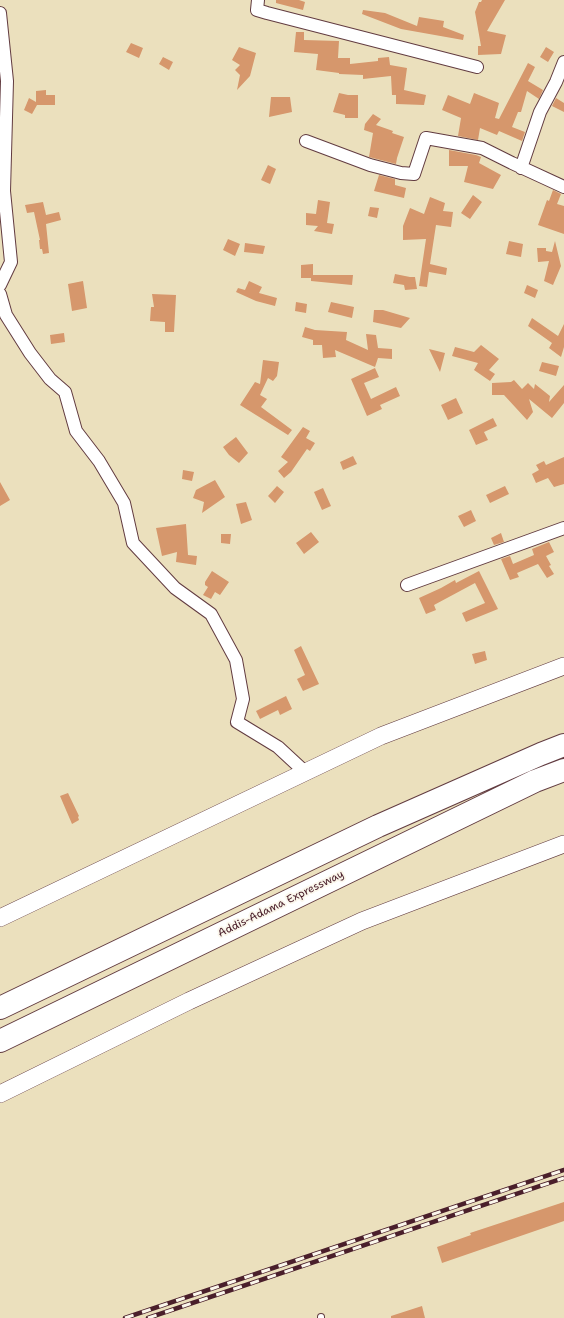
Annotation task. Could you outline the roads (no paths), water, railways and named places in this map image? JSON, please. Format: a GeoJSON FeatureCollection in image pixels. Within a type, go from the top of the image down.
{"type":"FeatureCollection","features":[{"type":"Feature","properties":{"kind":"highway"},"geometry":{"type":"LineString","coordinates":[[0,1008],[378,826],[564,745]]}},
{"type":"Feature","properties":{"kind":"highway","name":"Addis-Adama Expressway"},"geometry":{"type":"LineString","coordinates":[[0,1041],[535,781],[564,770]]}},
{"type":"Feature","properties":{"kind":"street"},"geometry":{"type":"LineString","coordinates":[[258,0],[257,10],[477,67]]}},
{"type":"Feature","properties":{"kind":"street"},"geometry":{"type":"LineString","coordinates":[[0,12],[7,81],[4,191],[11,262],[0,285]]}},
{"type":"Feature","properties":{"kind":"street"},"geometry":{"type":"LineString","coordinates":[[521,168],[540,112],[556,82],[564,62]]}},
{"type":"Feature","properties":{"kind":"street"},"geometry":{"type":"LineString","coordinates":[[306,141],[370,165],[401,174],[414,174],[426,138],[482,148],[521,168],[564,187]]}},
{"type":"Feature","properties":{"kind":"street"},"geometry":{"type":"LineString","coordinates":[[0,294],[6,315],[30,353],[50,379],[65,392],[76,431],[99,461],[124,503],[133,543],[175,588],[211,614],[236,660],[243,699],[237,722],[278,747],[305,772]]}},
{"type":"Feature","properties":{"kind":"street"},"geometry":{"type":"LineString","coordinates":[[407,585],[564,528]]}},
{"type":"Feature","properties":{"kind":"street"},"geometry":{"type":"LineString","coordinates":[[0,918],[381,736],[564,666]]}},
{"type":"Feature","properties":{"kind":"street"},"geometry":{"type":"LineString","coordinates":[[0,1094],[189,1001],[362,921],[564,844]]}},
{"type":"Feature","properties":{"kind":"railway"},"geometry":{"type":"LineString","coordinates":[[125,1318],[564,1170]]}},
{"type":"Feature","properties":{"kind":"railway"},"geometry":{"type":"LineString","coordinates":[[148,1318],[564,1178]]}}]}
